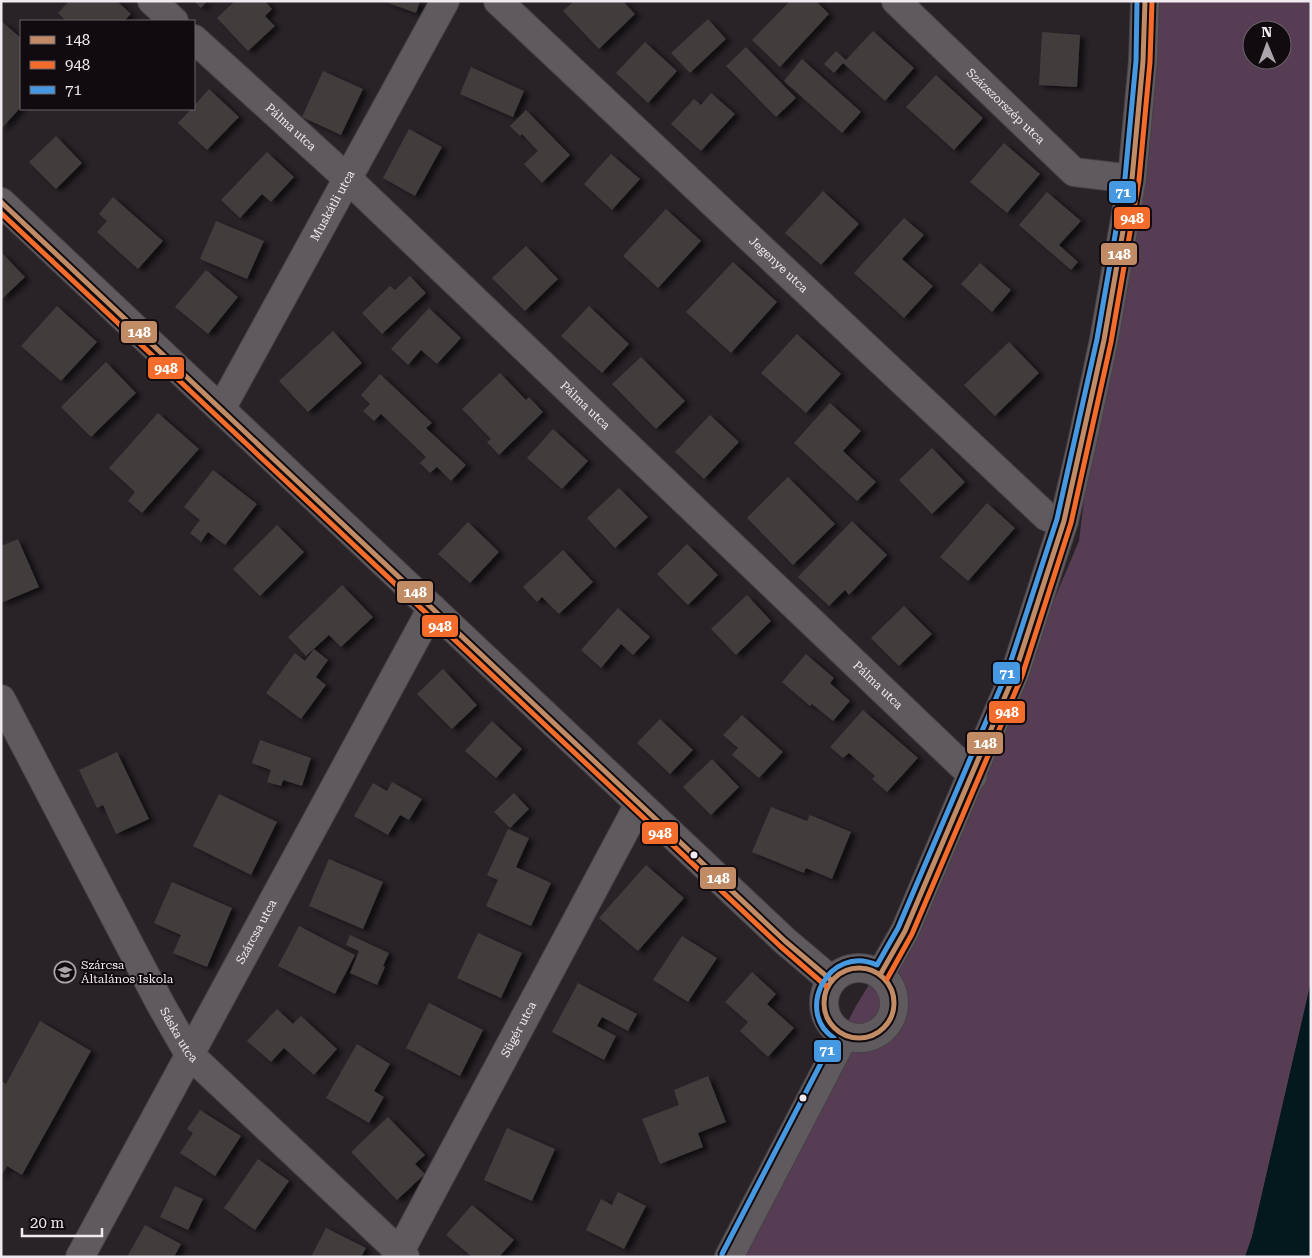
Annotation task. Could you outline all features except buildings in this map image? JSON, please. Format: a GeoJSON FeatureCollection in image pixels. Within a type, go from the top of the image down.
{"type":"FeatureCollection","features":[{"type":"Feature","properties":{"kind":"street"},"geometry":{"type":"LineString","coordinates":[[152,1],[173,20]]}},
{"type":"Feature","properties":{"kind":"street","name":"Muskátli utca"},"geometry":{"type":"LineString","coordinates":[[221,410],[445,1]]}},
{"type":"Feature","properties":{"kind":"street","name":"Jegenye utca"},"geometry":{"type":"LineString","coordinates":[[498,1],[1047,517],[1064,521]]}},
{"type":"Feature","properties":{"kind":"street","name":"Százszorszép utca"},"geometry":{"type":"LineString","coordinates":[[896,1],[1074,172],[1132,179]]}},
{"type":"Feature","properties":{"kind":"street"},"geometry":{"type":"LineString","coordinates":[[880,976],[905,931],[1016,673],[1064,521],[1104,340],[1132,179],[1143,61],[1145,1]]}},
{"type":"Feature","properties":{"kind":"street","name":"Pálma utca"},"geometry":{"type":"LineString","coordinates":[[195,40],[348,178],[973,776]]}},
{"type":"Feature","properties":{"kind":"street"},"geometry":{"type":"LineString","coordinates":[[1,202],[785,941],[831,980]]}},
{"type":"Feature","properties":{"kind":"street","name":"Szárcsa utca"},"geometry":{"type":"LineString","coordinates":[[80,1257],[188,1054],[432,608]]}},
{"type":"Feature","properties":{"kind":"street","name":"Sáska utca"},"geometry":{"type":"LineString","coordinates":[[5,713],[188,1054],[401,1255]]}},
{"type":"Feature","properties":{"kind":"street","name":"Sügér utca"},"geometry":{"type":"LineString","coordinates":[[401,1255],[639,804]]}},
{"type":"Feature","properties":{"kind":"street"},"geometry":{"type":"LineString","coordinates":[[860,967],[872,970],[880,976],[890,986],[894,1000],[891,1017],[881,1031],[871,1036],[860,1038],[844,1036],[832,1027],[824,1012],[825,992],[831,980],[844,970],[860,967]]}},
{"type":"Feature","properties":{"kind":"street"},"geometry":{"type":"LineString","coordinates":[[729,1257],[844,1036]]}},
{"type":"Feature","properties":{"kind":"shaded area"},"geometry":{"type":"Polygon","coordinates":[[[1145,1],[1311,1],[1311,982],[1252,1237],[1245,1257],[723,1257],[856,1006],[943,862],[1079,541],[1145,1]]]}},
{"type":"Feature","properties":{"kind":"water"},"geometry":{"type":"Polygon","coordinates":[[[1311,982],[1311,1257],[1245,1257],[1252,1237],[1311,982]]]}},
{"type":"Feature","properties":{"kind":"transit line","name":"71"},"geometry":{"type":"LineString","coordinates":[[722,1254],[834,1038],[822,1026],[817,1013],[817,998],[823,984],[832,972],[844,963],[860,961],[877,965],[898,928],[1008,670],[1057,519],[1097,339],[1125,178],[1136,61],[1137,1]]}},
{"type":"Feature","properties":{"kind":"transit line","name":"148"},"geometry":{"type":"LineString","coordinates":[[880,975],[905,931],[1015,673],[1064,521],[1104,340],[1132,179],[1143,61],[1145,1]]}},
{"type":"Feature","properties":{"kind":"transit line","name":"948"},"geometry":{"type":"LineString","coordinates":[[887,979],[912,934],[1022,676],[1071,523],[1111,342],[1139,180],[1150,62],[1152,1]]}},
{"type":"Feature","properties":{"kind":"transit line","name":"148"},"geometry":{"type":"LineString","coordinates":[[1,202],[785,941],[831,980]]}},
{"type":"Feature","properties":{"kind":"transit line","name":"948"},"geometry":{"type":"LineString","coordinates":[[1,213],[780,946],[826,986]]}},
{"type":"Feature","properties":{"kind":"transit line","name":"148"},"geometry":{"type":"LineString","coordinates":[[859,968],[872,971],[884,978],[891,990],[894,1003],[891,1016],[884,1028],[872,1035],[859,1038],[846,1035],[834,1028],[827,1016],[824,1003],[827,990],[834,978],[846,971],[859,968]]}},
{"type":"Feature","properties":{"kind":"place","name":"Szárcsa Általános Iskola"},"geometry":{"type":"Point","coordinates":[65,972]}}]}
